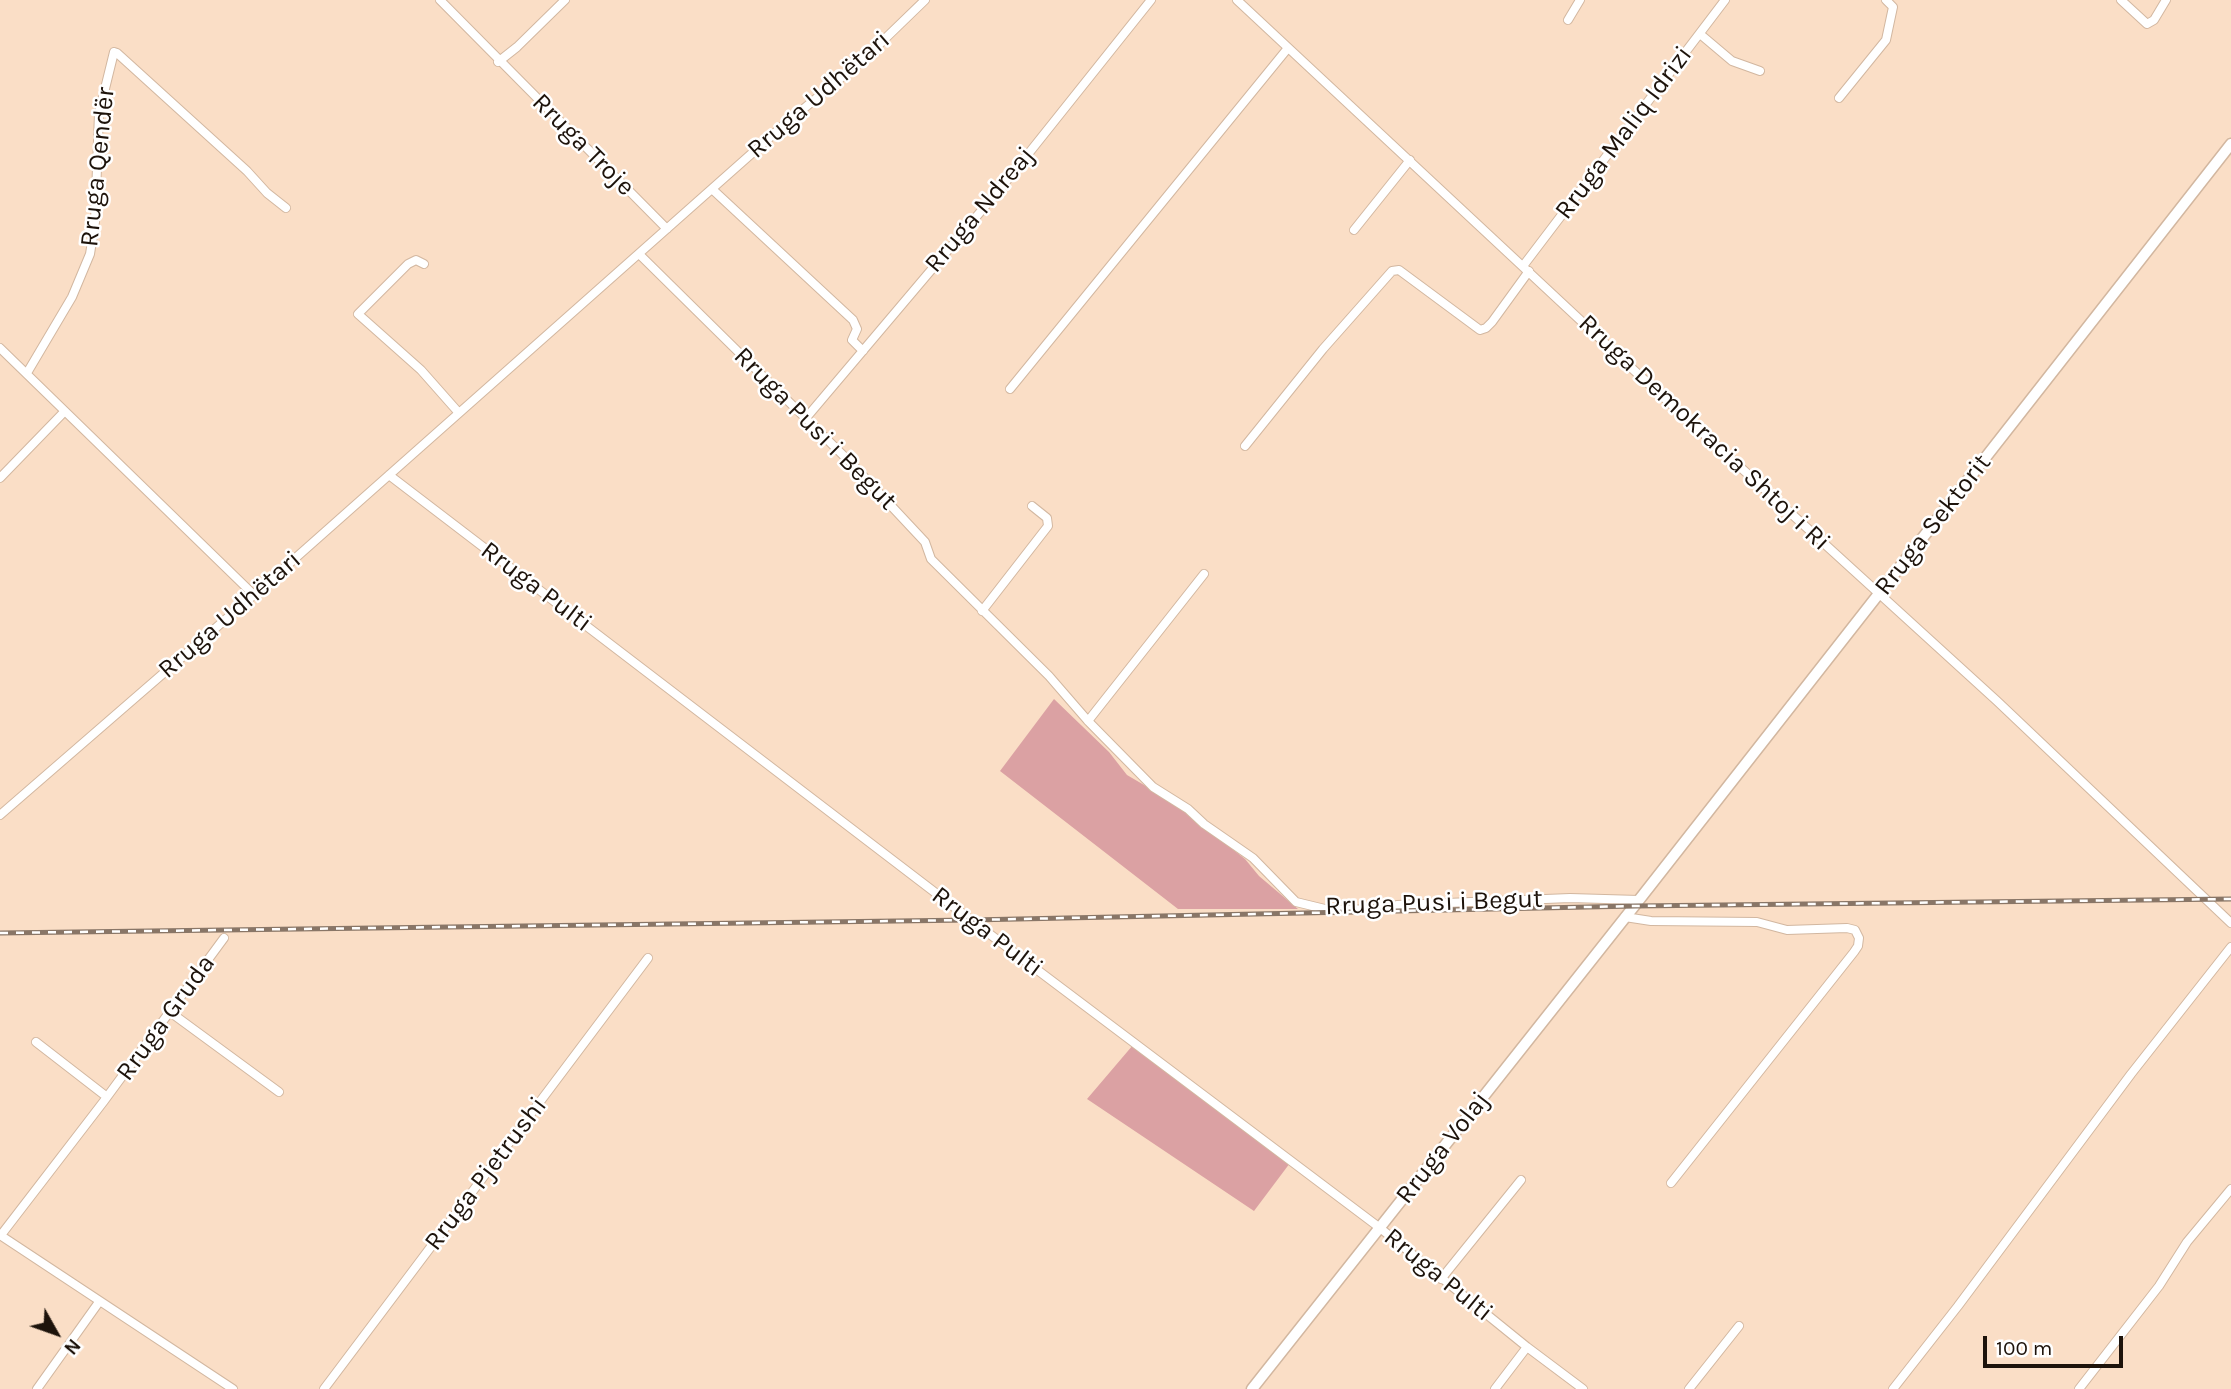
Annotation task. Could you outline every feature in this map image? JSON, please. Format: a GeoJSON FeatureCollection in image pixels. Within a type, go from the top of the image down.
{"type":"FeatureCollection","features":[{"type":"Feature","properties":{"kind":"street","name":"Rruga Troje"},"geometry":{"type":"LineString","coordinates":[[440,0],[498,62],[582,141],[667,229]]}},
{"type":"Feature","properties":{"kind":"street"},"geometry":{"type":"LineString","coordinates":[[498,62],[565,0]]}},
{"type":"Feature","properties":{"kind":"street","name":"Rruga Udhëtari"},"geometry":{"type":"LineString","coordinates":[[0,815],[254,595],[712,189],[864,59],[925,0]]}},
{"type":"Feature","properties":{"kind":"street","name":"Rruga Ndreaj"},"geometry":{"type":"LineString","coordinates":[[806,418],[1009,178],[1151,0]]}},
{"type":"Feature","properties":{"kind":"street","name":"Rruga Demokracia Shtoj i Ri"},"geometry":{"type":"LineString","coordinates":[[1237,0],[1997,701],[2231,923]]}},
{"type":"Feature","properties":{"kind":"street"},"geometry":{"type":"LineString","coordinates":[[1568,20],[1580,0]]}},
{"type":"Feature","properties":{"kind":"street","name":"Rruga Maliq Idrizi"},"geometry":{"type":"LineString","coordinates":[[1526,268],[1725,0]]}},
{"type":"Feature","properties":{"kind":"street"},"geometry":{"type":"LineString","coordinates":[[1839,98],[1886,40],[1893,7],[1886,0]]}},
{"type":"Feature","properties":{"kind":"street"},"geometry":{"type":"LineString","coordinates":[[2121,0],[2147,24],[2154,20],[2166,0]]}},
{"type":"Feature","properties":{"kind":"street"},"geometry":{"type":"LineString","coordinates":[[1700,34],[1732,61],[1760,71]]}},
{"type":"Feature","properties":{"kind":"street"},"geometry":{"type":"LineString","coordinates":[[1010,389],[1288,48]]}},
{"type":"Feature","properties":{"kind":"street","name":"Rruga Qendër"},"geometry":{"type":"LineString","coordinates":[[27,373],[72,297],[90,254],[95,222],[99,113],[114,52],[286,208]]}},
{"type":"Feature","properties":{"kind":"street","name":"Rruga Sektorit"},"geometry":{"type":"LineString","coordinates":[[1637,903],[2231,144]]}},
{"type":"Feature","properties":{"kind":"street"},"geometry":{"type":"LineString","coordinates":[[1354,230],[1410,160]]}},
{"type":"Feature","properties":{"kind":"street"},"geometry":{"type":"LineString","coordinates":[[712,189],[853,320],[857,329],[852,341],[863,351]]}},
{"type":"Feature","properties":{"kind":"street","name":"Rruga Pusi i Begut"},"geometry":{"type":"LineString","coordinates":[[639,254],[806,418],[925,542],[930,559],[1049,676],[1088,721],[1153,787],[1188,809],[1204,824],[1253,859],[1296,902],[1329,910],[1570,898],[1637,903]]}},
{"type":"Feature","properties":{"kind":"street"},"geometry":{"type":"LineString","coordinates":[[424,264],[416,260],[408,264],[358,314],[421,370],[459,413]]}},
{"type":"Feature","properties":{"kind":"street"},"geometry":{"type":"LineString","coordinates":[[1245,446],[1332,339],[1392,271],[1399,270],[1480,330],[1492,322],[1526,268]]}},
{"type":"Feature","properties":{"kind":"street"},"geometry":{"type":"LineString","coordinates":[[0,348],[254,595]]}},
{"type":"Feature","properties":{"kind":"street"},"geometry":{"type":"LineString","coordinates":[[0,478],[64,412]]}},
{"type":"Feature","properties":{"kind":"street","name":"Rruga Pulti"},"geometry":{"type":"LineString","coordinates":[[389,475],[971,920],[1380,1228],[1583,1389]]}},
{"type":"Feature","properties":{"kind":"street"},"geometry":{"type":"LineString","coordinates":[[982,611],[1048,526],[1047,518],[1032,506]]}},
{"type":"Feature","properties":{"kind":"street"},"geometry":{"type":"LineString","coordinates":[[1088,721],[1204,574]]}},
{"type":"Feature","properties":{"kind":"street","name":"Rruga Volaj"},"geometry":{"type":"LineString","coordinates":[[1252,1389],[1637,903]]}},
{"type":"Feature","properties":{"kind":"street"},"geometry":{"type":"LineString","coordinates":[[1625,917],[1651,921],[1757,922],[1787,930],[1847,928],[1855,930],[1859,938],[1854,952],[1671,1183]]}},
{"type":"Feature","properties":{"kind":"street","name":"Rruga Gruda"},"geometry":{"type":"LineString","coordinates":[[0,1235],[107,1097],[224,938]]}},
{"type":"Feature","properties":{"kind":"street"},"geometry":{"type":"LineString","coordinates":[[1893,1389],[2131,1074],[2231,947]]}},
{"type":"Feature","properties":{"kind":"street","name":"Rruga Pjetrushi"},"geometry":{"type":"LineString","coordinates":[[324,1389],[648,958]]}},
{"type":"Feature","properties":{"kind":"street"},"geometry":{"type":"LineString","coordinates":[[170,1012],[279,1093]]}},
{"type":"Feature","properties":{"kind":"street","name":"Rruga Gruda"},"geometry":{"type":"LineString","coordinates":[[36,1042],[107,1097]]}},
{"type":"Feature","properties":{"kind":"street"},"geometry":{"type":"LineString","coordinates":[[1441,1279],[1521,1180]]}},
{"type":"Feature","properties":{"kind":"street"},"geometry":{"type":"LineString","coordinates":[[2079,1389],[2159,1286],[2187,1242],[2231,1189]]}},
{"type":"Feature","properties":{"kind":"street"},"geometry":{"type":"LineString","coordinates":[[0,1235],[233,1389]]}},
{"type":"Feature","properties":{"kind":"street"},"geometry":{"type":"LineString","coordinates":[[37,1389],[99,1302]]}},
{"type":"Feature","properties":{"kind":"street"},"geometry":{"type":"LineString","coordinates":[[1689,1389],[1739,1326]]}},
{"type":"Feature","properties":{"kind":"street"},"geometry":{"type":"LineString","coordinates":[[1495,1389],[1527,1347]]}},
{"type":"Feature","properties":{"kind":"shaded area"},"geometry":{"type":"Polygon","coordinates":[[[1054,699],[1109,752],[1127,775],[1173,802],[1245,859],[1259,876],[1298,909],[1178,909],[1000,771],[1054,699]]]}},
{"type":"Feature","properties":{"kind":"shaded area"},"geometry":{"type":"Polygon","coordinates":[[[1133,1045],[1290,1163],[1254,1211],[1087,1099],[1133,1045]]]}},
{"type":"Feature","properties":{"kind":"railway"},"geometry":{"type":"LineString","coordinates":[[0,933],[2231,899]]}}]}
